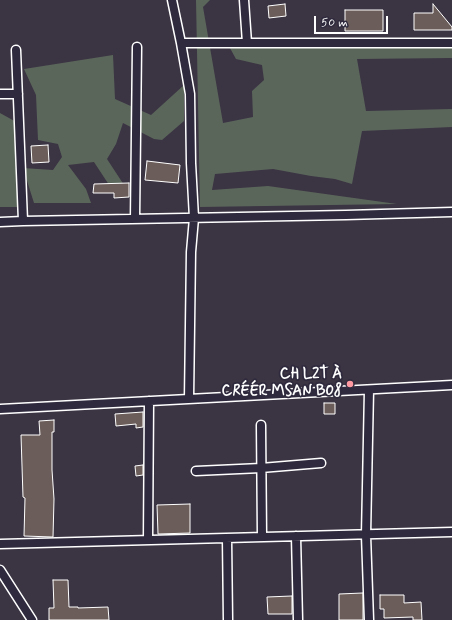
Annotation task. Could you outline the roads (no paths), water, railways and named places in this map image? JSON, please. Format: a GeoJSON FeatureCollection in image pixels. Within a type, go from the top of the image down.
{"type":"FeatureCollection","features":[{"type":"Feature","properties":{"kind":"street"},"geometry":{"type":"LineString","coordinates":[[172,0],[190,94],[191,164],[194,218],[191,252],[189,400]]}},
{"type":"Feature","properties":{"kind":"street"},"geometry":{"type":"LineString","coordinates":[[244,0],[247,43]]}},
{"type":"Feature","properties":{"kind":"street"},"geometry":{"type":"LineString","coordinates":[[181,43],[452,43]]}},
{"type":"Feature","properties":{"kind":"street"},"geometry":{"type":"LineString","coordinates":[[135,219],[137,47]]}},
{"type":"Feature","properties":{"kind":"street"},"geometry":{"type":"LineString","coordinates":[[16,50],[23,221]]}},
{"type":"Feature","properties":{"kind":"street"},"geometry":{"type":"LineString","coordinates":[[0,94],[18,94]]}},
{"type":"Feature","properties":{"kind":"street"},"geometry":{"type":"LineString","coordinates":[[0,222],[452,212]]}},
{"type":"Feature","properties":{"kind":"street"},"geometry":{"type":"LineString","coordinates":[[0,409],[452,385]]}},
{"type":"Feature","properties":{"kind":"street"},"geometry":{"type":"LineString","coordinates":[[369,390],[366,534],[369,620]]}},
{"type":"Feature","properties":{"kind":"street"},"geometry":{"type":"LineString","coordinates":[[148,540],[149,401]]}},
{"type":"Feature","properties":{"kind":"street"},"geometry":{"type":"LineString","coordinates":[[261,425],[262,537]]}},
{"type":"Feature","properties":{"kind":"street"},"geometry":{"type":"LineString","coordinates":[[196,471],[321,463]]}},
{"type":"Feature","properties":{"kind":"street"},"geometry":{"type":"LineString","coordinates":[[0,544],[452,532]]}},
{"type":"Feature","properties":{"kind":"street"},"geometry":{"type":"LineString","coordinates":[[296,536],[298,620]]}},
{"type":"Feature","properties":{"kind":"street"},"geometry":{"type":"LineString","coordinates":[[227,538],[228,620]]}},
{"type":"Feature","properties":{"kind":"street"},"geometry":{"type":"LineString","coordinates":[[0,570],[32,620]]}},
{"type":"Feature","properties":{"kind":"place","name":"CH L2T À CRÉÉR MSAN B08"},"geometry":{"type":"Point","coordinates":[350,384]}}]}
